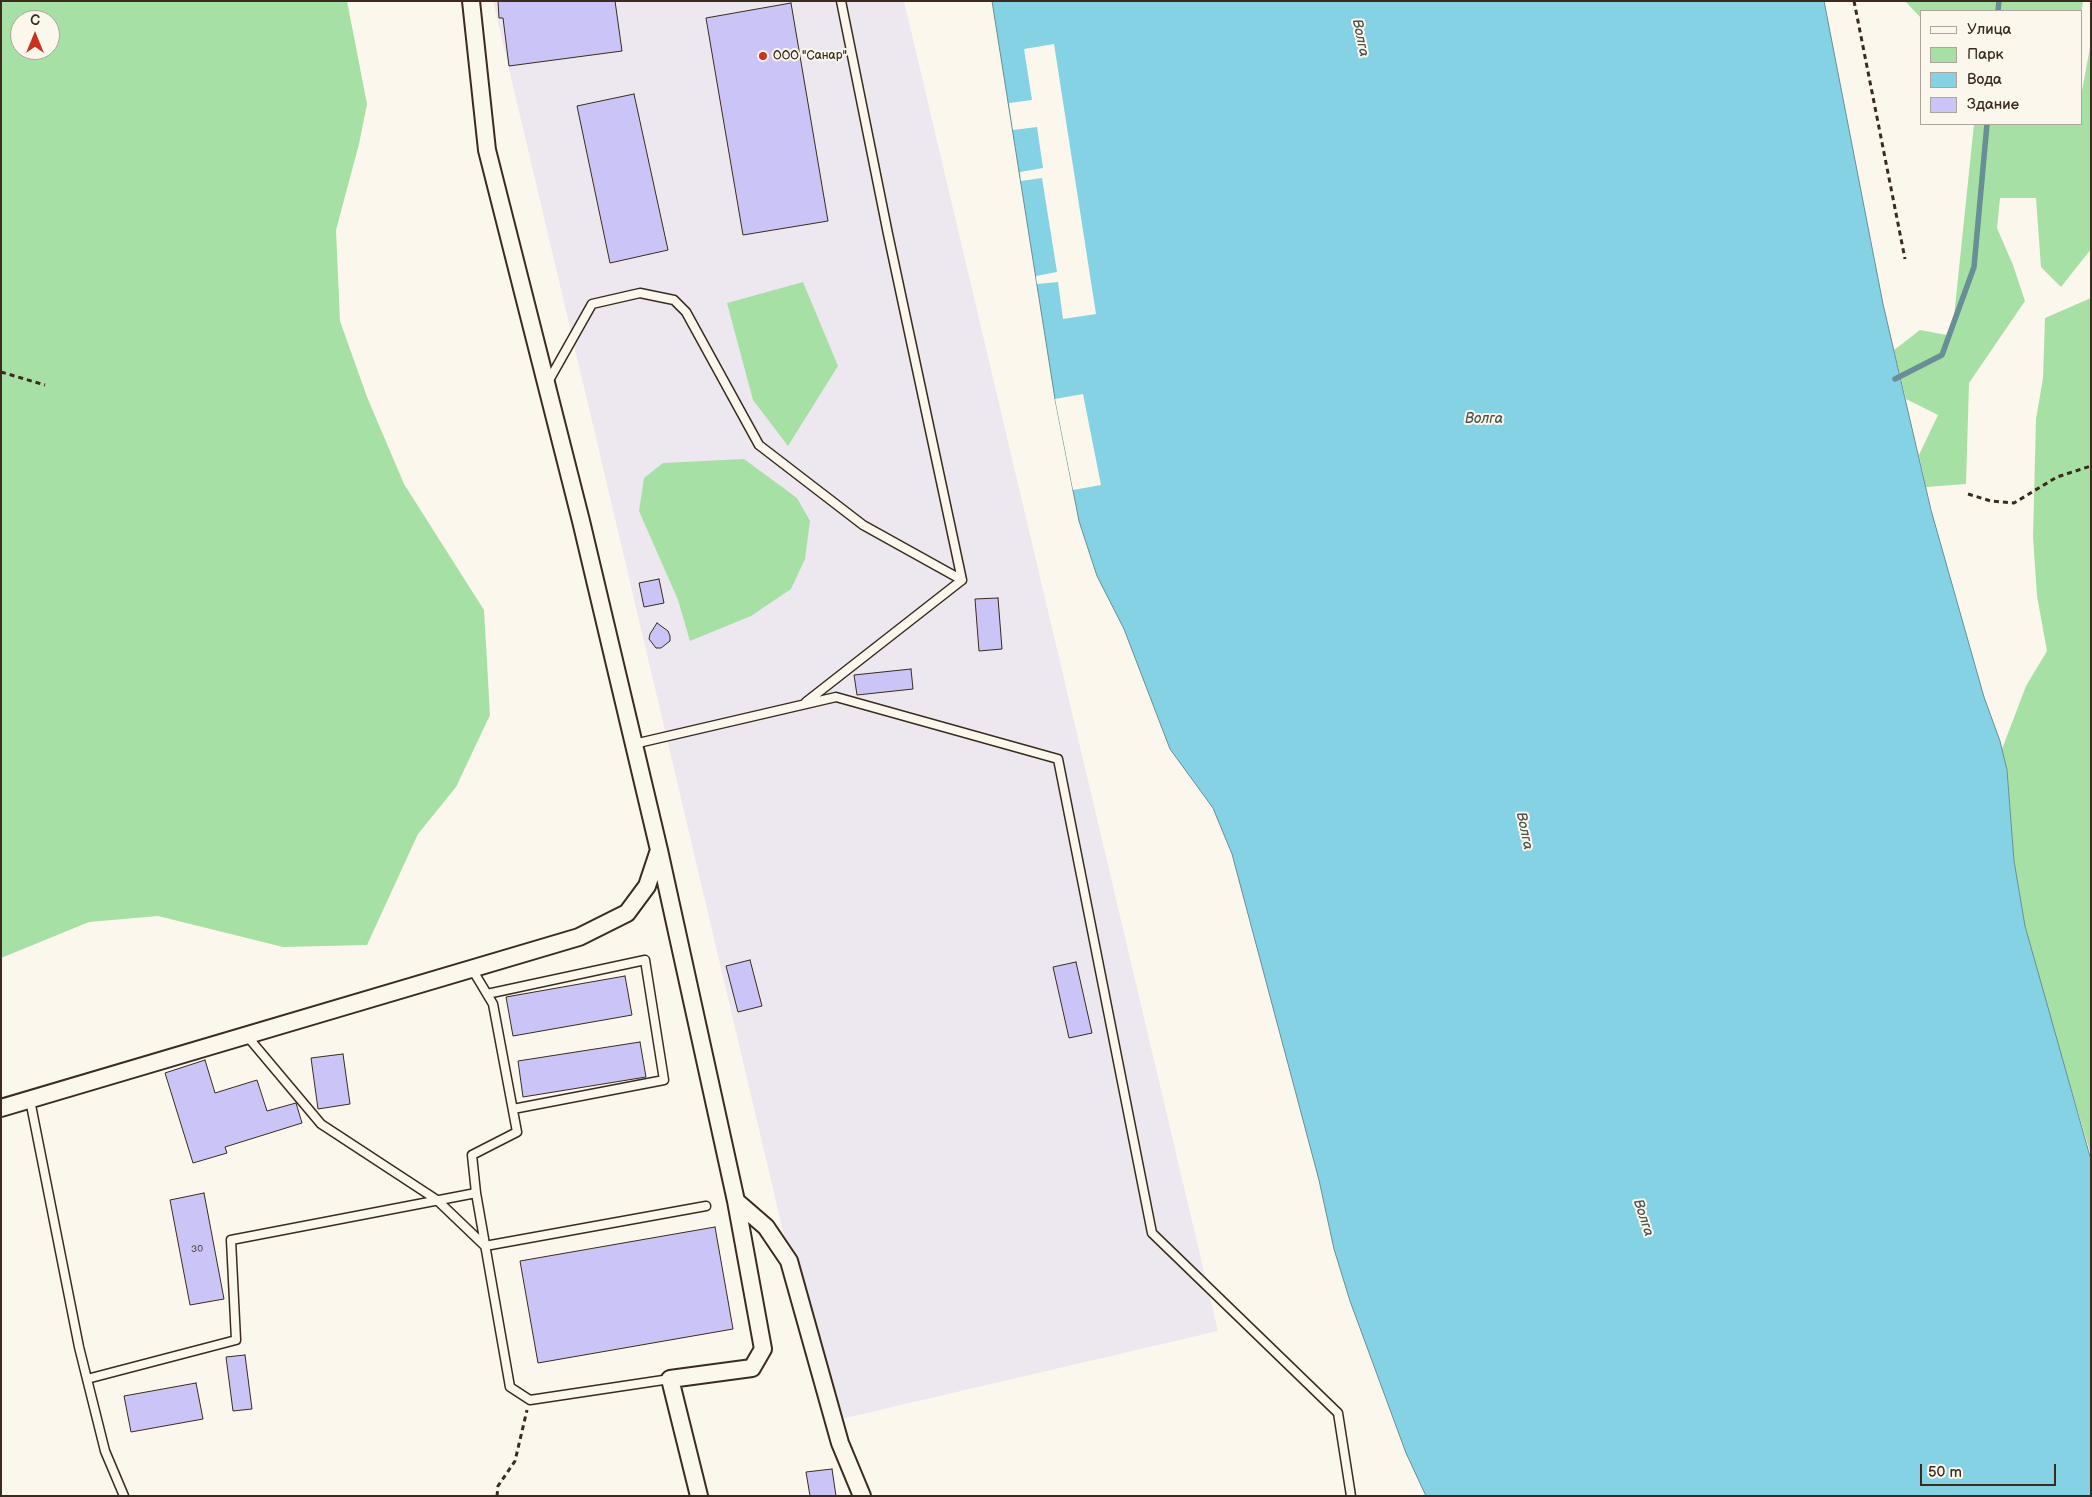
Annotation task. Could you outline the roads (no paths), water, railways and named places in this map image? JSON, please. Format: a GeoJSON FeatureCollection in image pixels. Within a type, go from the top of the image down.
{"type":"FeatureCollection","features":[{"type":"Feature","properties":{"kind":"street"},"geometry":{"type":"LineString","coordinates":[[471,1],[487,150],[547,384],[659,850],[736,1201],[764,1349],[752,1368],[670,1379],[699,1496]]}},
{"type":"Feature","properties":{"kind":"street"},"geometry":{"type":"LineString","coordinates":[[1,1108],[579,938],[627,913],[647,886],[659,850]]}},
{"type":"Feature","properties":{"kind":"street"},"geometry":{"type":"LineString","coordinates":[[736,1201],[766,1226],[789,1261],[840,1444],[862,1496]]}},
{"type":"Feature","properties":{"kind":"lane"},"geometry":{"type":"LineString","coordinates":[[841,1],[888,234],[962,580]]}},
{"type":"Feature","properties":{"kind":"lane"},"geometry":{"type":"LineString","coordinates":[[547,384],[592,304],[640,293],[674,300],[686,312],[760,445],[863,525],[962,580]]}},
{"type":"Feature","properties":{"kind":"lane"},"geometry":{"type":"LineString","coordinates":[[802,705],[962,580]]}},
{"type":"Feature","properties":{"kind":"lane"},"geometry":{"type":"LineString","coordinates":[[634,744],[836,696],[1058,759],[1152,1233],[1338,1413],[1351,1496]]}},
{"type":"Feature","properties":{"kind":"lane"},"geometry":{"type":"LineString","coordinates":[[487,994],[644,960],[664,1080],[513,1109]]}},
{"type":"Feature","properties":{"kind":"lane"},"geometry":{"type":"LineString","coordinates":[[472,969],[493,1004],[517,1132],[472,1155],[476,1193],[510,1387],[530,1400],[670,1379]]}},
{"type":"Feature","properties":{"kind":"lane"},"geometry":{"type":"LineString","coordinates":[[247,1036],[321,1124],[436,1200],[485,1246]]}},
{"type":"Feature","properties":{"kind":"lane"},"geometry":{"type":"LineString","coordinates":[[30,1100],[78,1347],[105,1451],[124,1496]]}},
{"type":"Feature","properties":{"kind":"lane"},"geometry":{"type":"LineString","coordinates":[[87,1379],[236,1340],[231,1240],[476,1193]]}},
{"type":"Feature","properties":{"kind":"lane"},"geometry":{"type":"LineString","coordinates":[[485,1246],[706,1206]]}},
{"type":"Feature","properties":{"kind":"water","name":"Волга"},"geometry":{"type":"Polygon","coordinates":[[[992,1],[1824,1],[1883,304],[1931,510],[1984,697],[2000,741],[2007,770],[2014,861],[2025,926],[2091,1160],[2091,1496],[1426,1496],[1406,1453],[1350,1301],[1334,1249],[1319,1180],[1232,854],[1213,808],[1170,749],[1124,629],[1097,576],[1079,521],[1055,399],[992,1]]]}},
{"type":"Feature","properties":{"kind":"waterway"},"geometry":{"type":"LineString","coordinates":[[1998,10],[1999,1]]}},
{"type":"Feature","properties":{"kind":"waterway"},"geometry":{"type":"LineString","coordinates":[[1895,379],[1942,355],[1974,267],[1987,125]]}},
{"type":"Feature","properties":{"kind":"place","name":"ООО \"Санар\""},"geometry":{"type":"Point","coordinates":[763,56]}}]}
